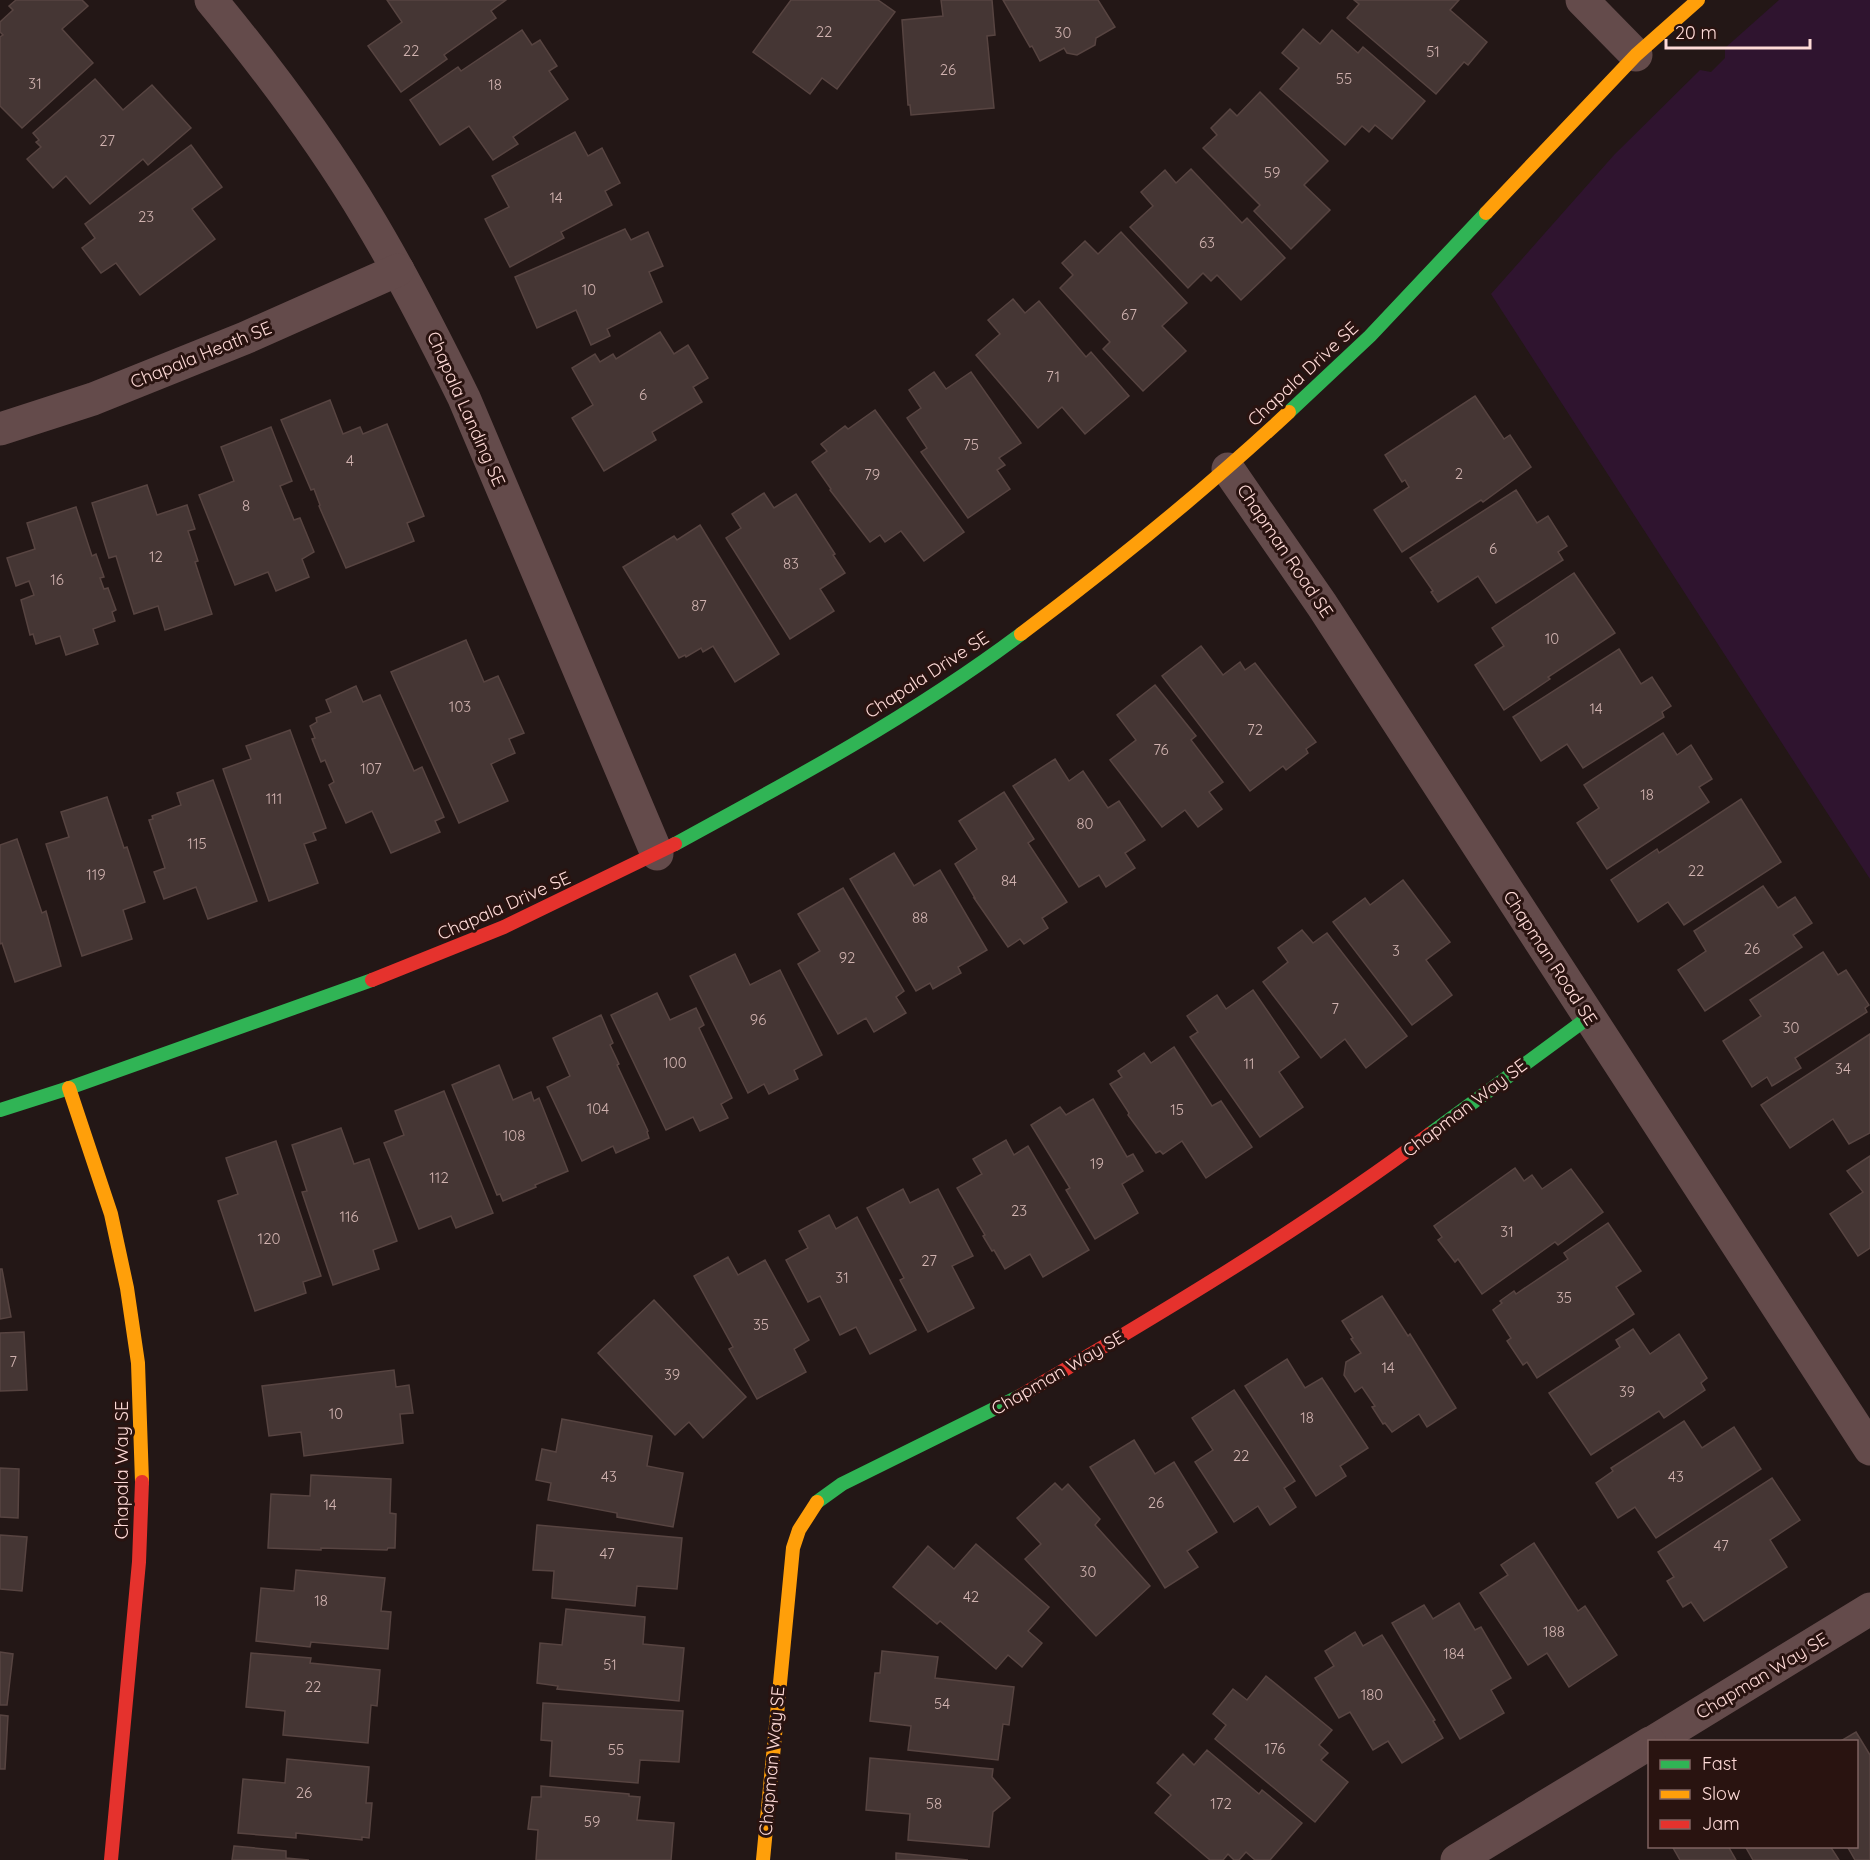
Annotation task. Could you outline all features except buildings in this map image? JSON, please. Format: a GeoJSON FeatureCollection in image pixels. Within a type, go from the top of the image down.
{"type":"FeatureCollection","features":[{"type":"Feature","properties":{"kind":"street","name":"Chapala Landing SE"},"geometry":{"type":"LineString","coordinates":[[211,0],[259,59],[309,128],[367,216],[398,270],[464,398],[657,854]]}},
{"type":"Feature","properties":{"kind":"street"},"geometry":{"type":"LineString","coordinates":[[1582,0],[1636,55]]}},
{"type":"Feature","properties":{"kind":"street","name":"Chapala Drive SE"},"geometry":{"type":"LineString","coordinates":[[0,1110],[69,1088],[366,983],[504,927],[657,854],[790,781],[920,703],[1000,650],[1132,549],[1228,469],[1370,336],[1636,55],[1698,0]]}},
{"type":"Feature","properties":{"kind":"street","name":"Chapala Heath SE"},"geometry":{"type":"LineString","coordinates":[[0,429],[93,399],[191,360],[398,270]]}},
{"type":"Feature","properties":{"kind":"street","name":"Chapman Road SE"},"geometry":{"type":"LineString","coordinates":[[1228,469],[1329,615],[1870,1449]]}},
{"type":"Feature","properties":{"kind":"street","name":"Chapman Way SE"},"geometry":{"type":"LineString","coordinates":[[763,1860],[793,1548],[799,1530],[815,1504],[842,1484],[1020,1396],[1267,1247],[1368,1180],[1588,1017]]}},
{"type":"Feature","properties":{"kind":"street","name":"Chapala Way SE"},"geometry":{"type":"LineString","coordinates":[[69,1088],[111,1215],[127,1288],[138,1363],[143,1468],[139,1562],[111,1860]]}},
{"type":"Feature","properties":{"kind":"street","name":"Chapman Way SE"},"geometry":{"type":"LineString","coordinates":[[1654,1740],[1870,1609]]}},
{"type":"Feature","properties":{"kind":"street","name":"Chapman Way SE"},"geometry":{"type":"LineString","coordinates":[[1457,1860],[1648,1744]]}},
{"type":"Feature","properties":{"kind":"shaded area"},"geometry":{"type":"Polygon","coordinates":[[[1779,0],[1870,0],[1870,879],[1491,294],[1614,155],[1700,70],[1711,72],[1725,58],[1725,48],[1779,0]]]}},
{"type":"Feature","properties":{"kind":"traffic: fast"},"geometry":{"type":"LineString","coordinates":[[1289,412],[1370,336],[1486,213]]}},
{"type":"Feature","properties":{"kind":"traffic: fast"},"geometry":{"type":"LineString","coordinates":[[675,844],[808,771],[895,719],[980,664],[1021,634]]}},
{"type":"Feature","properties":{"kind":"traffic: fast"},"geometry":{"type":"LineString","coordinates":[[0,1110],[69,1088],[372,980]]}},
{"type":"Feature","properties":{"kind":"traffic: fast"},"geometry":{"type":"LineString","coordinates":[[1430,1134],[1589,1017]]}},
{"type":"Feature","properties":{"kind":"traffic: fast"},"geometry":{"type":"LineString","coordinates":[[817,1502],[842,1484],[1020,1396]]}},
{"type":"Feature","properties":{"kind":"traffic: slow"},"geometry":{"type":"LineString","coordinates":[[1486,213],[1636,55],[1698,0]]}},
{"type":"Feature","properties":{"kind":"traffic: slow"},"geometry":{"type":"LineString","coordinates":[[1021,634],[1158,526],[1289,412]]}},
{"type":"Feature","properties":{"kind":"traffic: slow"},"geometry":{"type":"LineString","coordinates":[[69,1088],[111,1214],[127,1288],[138,1363],[142,1482]]}},
{"type":"Feature","properties":{"kind":"traffic: slow"},"geometry":{"type":"LineString","coordinates":[[763,1860],[793,1548],[799,1530],[817,1502]]}},
{"type":"Feature","properties":{"kind":"traffic: jam"},"geometry":{"type":"LineString","coordinates":[[372,980],[504,927],[675,844]]}},
{"type":"Feature","properties":{"kind":"traffic: jam"},"geometry":{"type":"LineString","coordinates":[[1020,1396],[1177,1303],[1280,1238],[1430,1134]]}},
{"type":"Feature","properties":{"kind":"traffic: jam"},"geometry":{"type":"LineString","coordinates":[[111,1860],[139,1562],[142,1482]]}}]}
